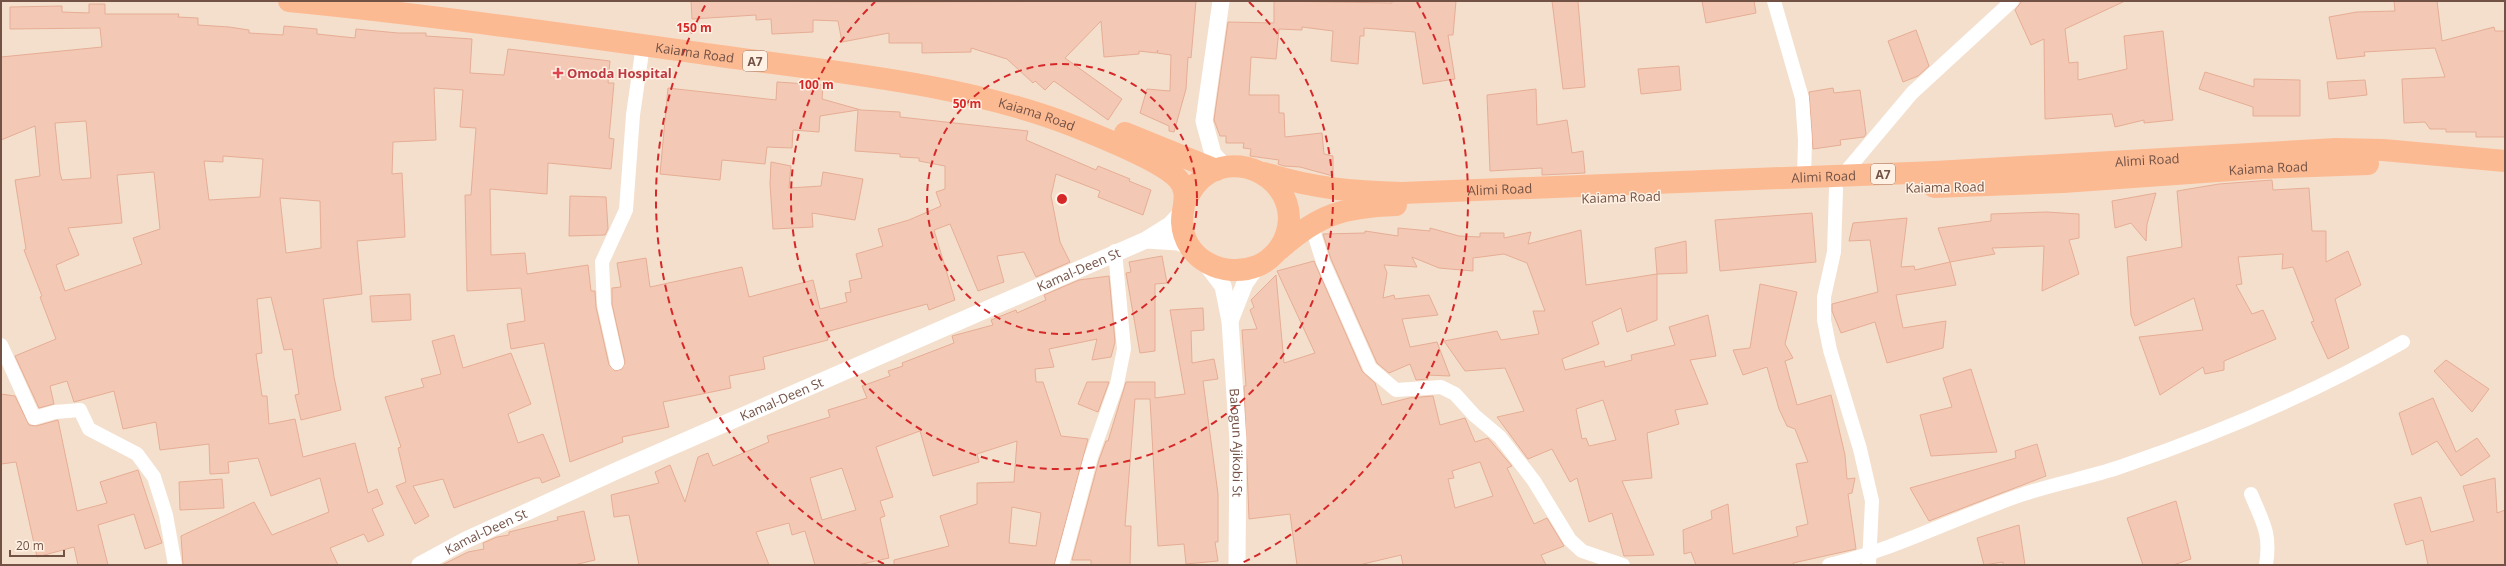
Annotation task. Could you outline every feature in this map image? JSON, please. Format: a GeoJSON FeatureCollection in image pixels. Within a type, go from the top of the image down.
{"type":"FeatureCollection","features":[{"type":"Feature","properties":{"kind":"highway","name":"Kaiama Road"},"geometry":{"type":"LineString","coordinates":[[289,1],[406,13],[830,71],[1021,108],[1088,132],[1172,173],[1183,186],[1184,206]]}},
{"type":"Feature","properties":{"kind":"highway","name":"Kaiama Road"},"geometry":{"type":"LineString","coordinates":[[425,1],[811,54],[962,79],[1059,104],[1220,168]]}},
{"type":"Feature","properties":{"kind":"highway","name":"Alimi Road"},"geometry":{"type":"LineString","coordinates":[[1263,173],[1306,185],[1364,192],[1402,193],[1804,177],[1840,182],[2024,168],[2336,149],[2383,150],[2505,161]]}},
{"type":"Feature","properties":{"kind":"highway","name":"Kaiama Road"},"geometry":{"type":"LineString","coordinates":[[1278,251],[1311,224],[1332,213],[1380,206],[1840,182],[2056,182],[2339,164],[2432,167],[2505,175]]}},
{"type":"Feature","properties":{"kind":"highway"},"geometry":{"type":"LineString","coordinates":[[1243,166],[1263,173],[1277,185],[1286,201],[1289,219],[1286,235],[1278,251],[1264,264],[1247,271],[1230,272],[1212,267],[1187,241],[1182,223],[1184,206],[1194,186],[1207,174],[1220,168],[1243,166]]}},
{"type":"Feature","properties":{"kind":"street"},"geometry":{"type":"LineString","coordinates":[[1220,168],[1213,154],[1204,120],[1222,1]]}},
{"type":"Feature","properties":{"kind":"street"},"geometry":{"type":"LineString","coordinates":[[1774,1],[1802,98],[1805,140],[1804,177]]}},
{"type":"Feature","properties":{"kind":"street"},"geometry":{"type":"LineString","coordinates":[[1869,559],[1872,501],[1860,449],[1830,350],[1824,320],[1824,297],[1834,252],[1840,182],[1912,93],[2012,1]]}},
{"type":"Feature","properties":{"kind":"street"},"geometry":{"type":"LineString","coordinates":[[617,363],[604,305],[602,262],[626,210],[632,115],[643,45]]}},
{"type":"Feature","properties":{"kind":"street"},"geometry":{"type":"LineString","coordinates":[[1146,240],[1170,225],[1184,206]]}},
{"type":"Feature","properties":{"kind":"street"},"geometry":{"type":"LineString","coordinates":[[1311,224],[1323,262],[1370,368],[1396,390],[1442,387],[1455,394],[1474,415],[1500,437],[1534,481],[1570,540],[1582,550],[1623,565]]}},
{"type":"Feature","properties":{"kind":"street"},"geometry":{"type":"LineString","coordinates":[[1146,240],[1178,242],[1198,254]]}},
{"type":"Feature","properties":{"kind":"street","name":"Kamal-Deen St"},"geometry":{"type":"LineString","coordinates":[[420,565],[466,540],[616,471],[1115,251],[1146,240]]}},
{"type":"Feature","properties":{"kind":"street"},"geometry":{"type":"LineString","coordinates":[[1062,565],[1091,458],[1117,384],[1124,349],[1115,251]]}},
{"type":"Feature","properties":{"kind":"street","name":"Balogun Ajikobi St"},"geometry":{"type":"LineString","coordinates":[[1198,254],[1223,286],[1230,321],[1238,441],[1237,565]]}},
{"type":"Feature","properties":{"kind":"street"},"geometry":{"type":"LineString","coordinates":[[1230,321],[1245,283],[1257,266]]}},
{"type":"Feature","properties":{"kind":"street"},"geometry":{"type":"LineString","coordinates":[[1829,565],[1869,559],[1912,538],[2021,495],[2119,467],[2251,417],[2363,365],[2403,342]]}},
{"type":"Feature","properties":{"kind":"street"},"geometry":{"type":"LineString","coordinates":[[1,345],[34,418],[55,412],[80,410],[89,430],[137,454],[154,477],[166,514],[175,565]]}},
{"type":"Feature","properties":{"kind":"street"},"geometry":{"type":"LineString","coordinates":[[2251,494],[2268,533],[2269,546],[2266,565]]}},
{"type":"Feature","properties":{"kind":"shaded area"},"geometry":{"type":"Polygon","coordinates":[[[1,1],[2505,1],[2505,565],[1,565],[1,1]]]}},
{"type":"Feature","properties":{"kind":"building"},"geometry":{"type":"Polygon","coordinates":[[[691,1],[1196,1],[1191,58],[1188,57],[1186,89],[1174,132],[1169,131],[1169,126],[1140,113],[1147,89],[1170,91],[1171,55],[1157,53],[1158,50],[1156,53],[1139,51],[1139,54],[1104,57],[1101,21],[1065,58],[1122,99],[1108,120],[1054,81],[1045,90],[1035,81],[1033,83],[1007,59],[971,48],[971,52],[922,53],[922,43],[889,43],[889,33],[842,42],[838,21],[813,20],[813,32],[772,34],[771,19],[756,20],[756,15],[692,19],[691,1]]]}},
{"type":"Feature","properties":{"kind":"building"},"geometry":{"type":"Polygon","coordinates":[[[1274,1],[1392,3],[1392,1],[1456,1],[1453,35],[1448,35],[1455,79],[1423,84],[1415,32],[1364,28],[1364,36],[1360,36],[1358,64],[1331,61],[1333,31],[1302,27],[1302,30],[1279,29],[1276,59],[1251,57],[1249,95],[1279,95],[1279,113],[1284,113],[1285,137],[1322,133],[1324,154],[1333,156],[1333,176],[1300,167],[1284,166],[1278,164],[1279,160],[1250,156],[1251,149],[1243,148],[1244,143],[1226,143],[1226,136],[1220,136],[1214,120],[1228,22],[1274,23],[1274,1]]]}},
{"type":"Feature","properties":{"kind":"building"},"geometry":{"type":"Polygon","coordinates":[[[1552,1],[1578,1],[1585,87],[1563,89],[1552,1]]]}},
{"type":"Feature","properties":{"kind":"building"},"geometry":{"type":"Polygon","coordinates":[[[1702,1],[1754,1],[1756,13],[1706,23],[1702,1]]]}},
{"type":"Feature","properties":{"kind":"building"},"geometry":{"type":"Polygon","coordinates":[[[2022,1],[2125,1],[2065,29],[2069,63],[2078,62],[2078,80],[2127,69],[2124,36],[2163,31],[2173,120],[2144,123],[2144,120],[2115,127],[2112,114],[2045,119],[2044,39],[2031,45],[2015,10],[2022,1]]]}},
{"type":"Feature","properties":{"kind":"building"},"geometry":{"type":"Polygon","coordinates":[[[2394,1],[2437,1],[2442,41],[2494,27],[2495,31],[2505,31],[2505,137],[2476,137],[2476,132],[2446,132],[2446,129],[2430,129],[2425,122],[2404,123],[2402,79],[2445,77],[2435,48],[2364,52],[2365,56],[2337,59],[2329,17],[2357,12],[2395,11],[2394,1]]]}},
{"type":"Feature","properties":{"kind":"building"},"geometry":{"type":"Polygon","coordinates":[[[89,4],[105,4],[105,14],[179,14],[178,17],[198,18],[198,25],[249,30],[249,33],[283,35],[284,26],[317,29],[317,34],[355,38],[356,29],[398,33],[426,33],[426,36],[472,39],[470,73],[504,75],[508,49],[610,61],[608,83],[614,83],[609,138],[614,139],[611,169],[548,163],[547,194],[490,189],[491,255],[525,253],[527,274],[588,265],[591,291],[595,291],[596,307],[609,365],[615,371],[622,369],[625,362],[612,304],[612,288],[621,287],[617,263],[646,258],[650,287],[742,267],[749,297],[813,280],[820,309],[847,302],[845,293],[851,292],[849,281],[862,278],[856,254],[883,246],[878,229],[909,220],[941,206],[936,192],[945,189],[945,166],[919,161],[919,158],[900,157],[900,154],[855,151],[858,110],[820,116],[819,132],[793,130],[792,148],[767,147],[765,164],[722,160],[720,180],[660,174],[668,88],[776,100],[777,82],[823,85],[822,99],[861,110],[900,112],[900,117],[1028,131],[1026,140],[1096,170],[1098,166],[1130,179],[1129,181],[1151,190],[1143,215],[1098,197],[1100,191],[1056,174],[1051,196],[1060,242],[1070,262],[1036,277],[1024,252],[997,256],[1004,282],[978,291],[950,224],[934,230],[955,300],[929,310],[927,304],[826,332],[828,340],[763,357],[765,369],[729,376],[731,388],[663,402],[669,427],[622,437],[623,442],[570,462],[544,343],[511,349],[507,324],[525,321],[521,288],[467,291],[465,195],[471,195],[476,128],[460,127],[463,90],[434,88],[436,140],[393,142],[392,174],[402,173],[405,237],[357,241],[362,294],[323,299],[334,377],[341,410],[301,420],[295,395],[299,394],[292,349],[284,350],[271,297],[257,299],[262,353],[256,354],[262,396],[267,396],[269,424],[295,419],[303,457],[355,443],[368,493],[377,489],[383,504],[372,509],[384,535],[368,542],[364,534],[330,548],[338,565],[183,565],[181,536],[254,502],[272,535],[329,512],[320,478],[271,496],[258,458],[228,462],[229,473],[210,474],[209,444],[160,450],[156,422],[123,429],[114,391],[74,402],[67,381],[50,386],[54,404],[39,408],[15,356],[56,339],[40,297],[42,296],[24,250],[26,249],[15,180],[40,176],[35,126],[1,140],[1,57],[102,47],[100,28],[10,29],[10,7],[62,6],[62,12],[89,13],[89,4]],[[86,121],[55,123],[62,180],[91,178],[86,121]],[[223,156],[223,162],[204,161],[209,200],[260,197],[263,159],[223,156]],[[154,172],[117,175],[122,223],[68,228],[79,255],[56,265],[65,291],[142,264],[133,238],[160,229],[154,172]],[[280,198],[286,253],[321,248],[320,201],[280,198]]]}},
{"type":"Feature","properties":{"kind":"building"},"geometry":{"type":"Polygon","coordinates":[[[1916,30],[1929,66],[1918,76],[1903,82],[1888,41],[1916,30]]]}},
{"type":"Feature","properties":{"kind":"building"},"geometry":{"type":"Polygon","coordinates":[[[1679,66],[1681,90],[1641,94],[1638,69],[1679,66]]]}},
{"type":"Feature","properties":{"kind":"building"},"geometry":{"type":"Polygon","coordinates":[[[2205,72],[2254,87],[2254,79],[2300,80],[2300,116],[2253,116],[2253,107],[2199,89],[2205,72]]]}},
{"type":"Feature","properties":{"kind":"building"},"geometry":{"type":"Polygon","coordinates":[[[2365,80],[2367,95],[2329,99],[2327,82],[2365,80]]]}},
{"type":"Feature","properties":{"kind":"building"},"geometry":{"type":"Polygon","coordinates":[[[1833,88],[1834,93],[1860,90],[1866,134],[1864,137],[1840,140],[1841,145],[1813,149],[1809,92],[1833,88]]]}},
{"type":"Feature","properties":{"kind":"building"},"geometry":{"type":"Polygon","coordinates":[[[1536,89],[1537,125],[1567,120],[1572,153],[1583,151],[1585,173],[1542,175],[1542,168],[1490,171],[1487,95],[1536,89]]]}},
{"type":"Feature","properties":{"kind":"building"},"geometry":{"type":"Polygon","coordinates":[[[771,162],[791,166],[789,188],[821,186],[823,172],[863,179],[855,220],[812,213],[813,227],[773,229],[770,184],[771,162]]]}},
{"type":"Feature","properties":{"kind":"building"},"geometry":{"type":"Polygon","coordinates":[[[2272,180],[2273,190],[2309,188],[2312,231],[2326,231],[2326,262],[2348,251],[2361,285],[2335,299],[2349,348],[2328,359],[2311,322],[2314,321],[2293,267],[2282,269],[2283,254],[2238,257],[2242,284],[2236,285],[2252,314],[2263,310],[2276,339],[2224,361],[2224,370],[2205,374],[2203,367],[2160,395],[2139,337],[2203,330],[2194,298],[2135,326],[2131,315],[2127,257],[2182,247],[2177,191],[2219,184],[2272,180]]]}},
{"type":"Feature","properties":{"kind":"building"},"geometry":{"type":"Polygon","coordinates":[[[2156,193],[2147,224],[2146,241],[2131,223],[2115,228],[2112,201],[2156,193]]]}},
{"type":"Feature","properties":{"kind":"building"},"geometry":{"type":"Polygon","coordinates":[[[570,196],[606,197],[608,229],[605,235],[569,236],[570,196]]]}},
{"type":"Feature","properties":{"kind":"building"},"geometry":{"type":"Polygon","coordinates":[[[2046,212],[2079,214],[2079,238],[2069,240],[2079,274],[2042,291],[2044,246],[1992,248],[1995,254],[1950,262],[1938,228],[1991,221],[1991,214],[2046,212]]]}},
{"type":"Feature","properties":{"kind":"building"},"geometry":{"type":"Polygon","coordinates":[[[1812,213],[1816,262],[1720,271],[1715,220],[1812,213]]]}},
{"type":"Feature","properties":{"kind":"building"},"geometry":{"type":"Polygon","coordinates":[[[1907,218],[1901,267],[1914,266],[1915,270],[1950,262],[1956,285],[1896,295],[1903,328],[1946,321],[1943,348],[1887,363],[1875,322],[1841,333],[1832,311],[1832,304],[1878,292],[1870,240],[1849,241],[1853,223],[1907,218]]]}},
{"type":"Feature","properties":{"kind":"building"},"geometry":{"type":"Polygon","coordinates":[[[1398,228],[1430,231],[1430,228],[1459,236],[1480,237],[1480,233],[1504,233],[1504,238],[1531,232],[1528,244],[1581,230],[1586,285],[1657,274],[1657,320],[1627,332],[1621,308],[1592,322],[1599,344],[1562,359],[1565,370],[1604,361],[1605,367],[1632,360],[1631,355],[1675,345],[1669,327],[1708,315],[1716,356],[1690,360],[1708,404],[1675,410],[1679,424],[1647,433],[1652,478],[1622,481],[1654,555],[1624,556],[1612,513],[1589,522],[1577,478],[1570,482],[1552,449],[1528,459],[1497,417],[1524,411],[1505,368],[1465,371],[1444,341],[1497,331],[1501,340],[1539,334],[1533,311],[1545,311],[1527,263],[1504,254],[1473,258],[1473,271],[1439,268],[1412,257],[1417,267],[1384,265],[1387,273],[1383,298],[1394,295],[1395,299],[1429,295],[1438,315],[1402,319],[1410,347],[1437,342],[1450,376],[1427,375],[1428,379],[1416,380],[1410,364],[1389,373],[1377,363],[1331,259],[1323,234],[1365,233],[1365,231],[1398,236],[1398,228]],[[1603,400],[1576,409],[1582,439],[1586,438],[1589,446],[1616,440],[1603,400]]]}},
{"type":"Feature","properties":{"kind":"building"},"geometry":{"type":"Polygon","coordinates":[[[1686,241],[1687,273],[1657,274],[1655,248],[1686,241]]]}},
{"type":"Feature","properties":{"kind":"building"},"geometry":{"type":"Polygon","coordinates":[[[1162,256],[1167,283],[1155,284],[1155,351],[1140,353],[1126,273],[1131,272],[1129,262],[1162,256]]]}},
{"type":"Feature","properties":{"kind":"building"},"geometry":{"type":"Polygon","coordinates":[[[1314,261],[1362,371],[1375,383],[1382,405],[1409,398],[1433,396],[1440,425],[1465,418],[1475,442],[1488,438],[1512,466],[1507,468],[1534,524],[1547,518],[1564,546],[1541,555],[1546,565],[1403,565],[1401,555],[1359,565],[1297,565],[1290,514],[1249,519],[1244,386],[1246,386],[1242,330],[1257,329],[1250,310],[1254,307],[1251,300],[1276,275],[1284,363],[1315,353],[1277,271],[1314,261]],[[1480,462],[1452,471],[1454,478],[1448,479],[1455,508],[1493,496],[1480,462]]]}},
{"type":"Feature","properties":{"kind":"building"},"geometry":{"type":"Polygon","coordinates":[[[1109,276],[1115,342],[1111,357],[1092,360],[1097,339],[1049,349],[1054,367],[1035,369],[1036,382],[1043,382],[1061,436],[1088,439],[1054,565],[894,565],[894,560],[949,546],[940,516],[977,504],[977,483],[1014,482],[1017,441],[977,454],[979,462],[933,476],[920,431],[876,447],[893,497],[880,501],[885,516],[880,518],[889,558],[858,565],[815,565],[805,531],[792,535],[789,523],[756,532],[769,565],[639,565],[629,515],[614,517],[611,495],[659,483],[655,472],[670,465],[685,502],[698,457],[708,453],[713,466],[769,442],[767,436],[830,417],[828,410],[867,398],[862,386],[890,376],[888,371],[903,366],[902,363],[954,343],[952,336],[993,325],[991,320],[1016,310],[1017,313],[1046,300],[1044,295],[1079,280],[1109,276]],[[842,468],[810,478],[822,520],[856,510],[842,468]],[[1012,507],[1009,543],[1036,546],[1041,513],[1012,507]]]}},
{"type":"Feature","properties":{"kind":"building"},"geometry":{"type":"Polygon","coordinates":[[[1760,284],[1797,292],[1785,344],[1793,358],[1785,361],[1797,405],[1831,395],[1845,455],[1847,479],[1855,478],[1852,493],[1848,494],[1856,549],[1793,563],[1794,565],[1696,565],[1691,552],[1684,554],[1683,530],[1712,519],[1711,511],[1728,504],[1733,554],[1798,536],[1796,527],[1808,524],[1796,464],[1808,462],[1795,429],[1787,426],[1779,409],[1767,367],[1743,375],[1733,350],[1750,348],[1760,284]]]}},
{"type":"Feature","properties":{"kind":"building"},"geometry":{"type":"Polygon","coordinates":[[[410,294],[411,320],[372,322],[370,296],[410,294]]]}},
{"type":"Feature","properties":{"kind":"building"},"geometry":{"type":"Polygon","coordinates":[[[1203,308],[1204,330],[1191,331],[1192,363],[1214,359],[1218,379],[1203,381],[1218,494],[1218,542],[1215,542],[1218,561],[1186,564],[1184,544],[1158,546],[1150,399],[1135,399],[1125,526],[1131,526],[1130,565],[1091,565],[1091,560],[1072,560],[1099,460],[1106,441],[1108,441],[1126,382],[1155,382],[1155,398],[1185,394],[1170,310],[1203,308]]]}},
{"type":"Feature","properties":{"kind":"building"},"geometry":{"type":"Polygon","coordinates":[[[454,335],[463,368],[511,353],[531,404],[508,414],[518,443],[543,434],[560,476],[542,483],[540,478],[535,478],[454,508],[443,479],[413,486],[429,516],[415,524],[396,486],[406,482],[398,448],[401,447],[385,397],[424,387],[421,379],[441,374],[432,341],[454,335]]]}},
{"type":"Feature","properties":{"kind":"building"},"geometry":{"type":"Polygon","coordinates":[[[2446,360],[2489,389],[2472,412],[2434,371],[2446,360]]]}},
{"type":"Feature","properties":{"kind":"building"},"geometry":{"type":"Polygon","coordinates":[[[1971,369],[1997,452],[1931,456],[1920,415],[1952,407],[1943,378],[1971,369]]]}},
{"type":"Feature","properties":{"kind":"building"},"geometry":{"type":"Polygon","coordinates":[[[1087,382],[1109,382],[1098,412],[1078,404],[1087,382]]]}},
{"type":"Feature","properties":{"kind":"building"},"geometry":{"type":"Polygon","coordinates":[[[1,394],[15,396],[29,425],[36,426],[58,420],[77,511],[107,503],[100,482],[138,470],[162,543],[145,549],[134,514],[98,525],[108,565],[78,565],[74,547],[37,557],[16,462],[1,464],[1,394]]]}},
{"type":"Feature","properties":{"kind":"building"},"geometry":{"type":"Polygon","coordinates":[[[2433,398],[2456,452],[2477,438],[2490,456],[2461,476],[2437,441],[2412,455],[2399,413],[2433,398]]]}},
{"type":"Feature","properties":{"kind":"building"},"geometry":{"type":"Polygon","coordinates":[[[2037,444],[2046,476],[1929,521],[1910,488],[2016,458],[2015,451],[2037,444]]]}},
{"type":"Feature","properties":{"kind":"building"},"geometry":{"type":"Polygon","coordinates":[[[2495,478],[2497,513],[2505,510],[2505,565],[2428,565],[2423,540],[2406,545],[2394,504],[2421,497],[2431,532],[2474,521],[2463,486],[2495,478]]]}},
{"type":"Feature","properties":{"kind":"building"},"geometry":{"type":"Polygon","coordinates":[[[222,479],[224,508],[180,510],[179,482],[222,479]]]}},
{"type":"Feature","properties":{"kind":"building"},"geometry":{"type":"Polygon","coordinates":[[[2176,501],[2191,559],[2173,565],[2143,565],[2127,518],[2176,501]]]}},
{"type":"Feature","properties":{"kind":"building"},"geometry":{"type":"Polygon","coordinates":[[[584,511],[595,560],[574,565],[442,565],[468,552],[484,549],[483,543],[497,537],[509,535],[509,532],[558,520],[557,517],[584,511]]]}},
{"type":"Feature","properties":{"kind":"building"},"geometry":{"type":"Polygon","coordinates":[[[2019,525],[2025,565],[2003,565],[2003,562],[1984,565],[1977,538],[2019,525]]]}},
{"type":"Feature","properties":{"kind":"place","name":"Omoda Hospital"},"geometry":{"type":"Point","coordinates":[558,73]}}]}
